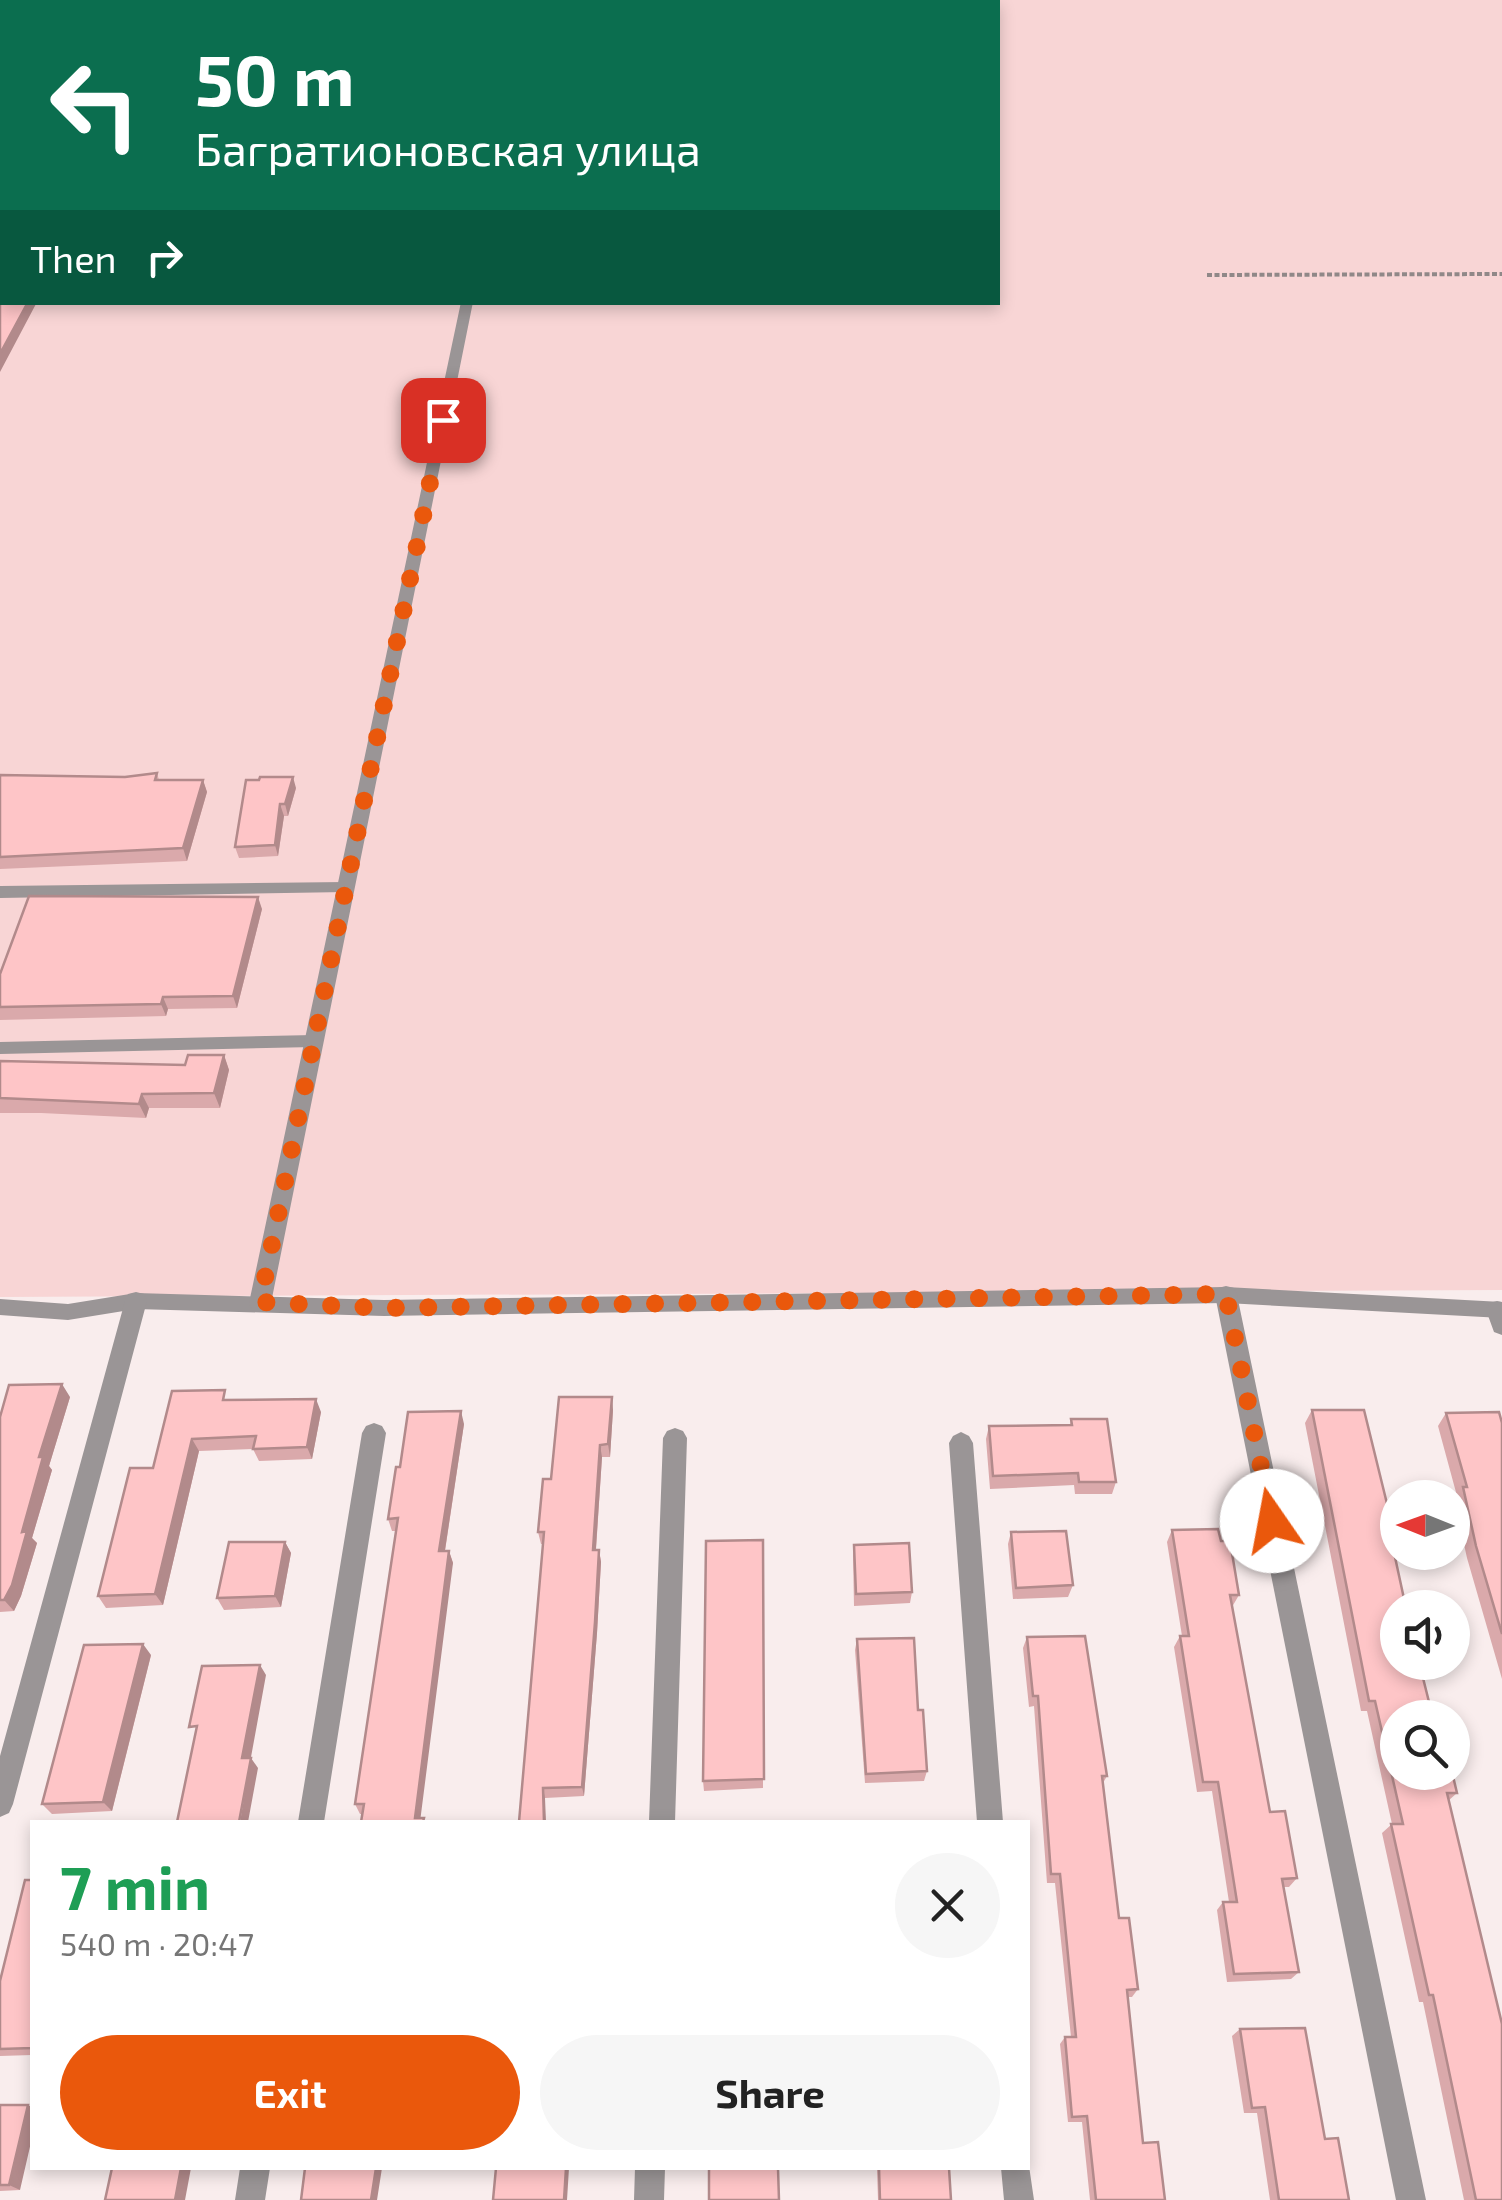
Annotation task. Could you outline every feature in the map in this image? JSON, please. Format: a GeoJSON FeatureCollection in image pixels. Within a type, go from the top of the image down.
{"type":"FeatureCollection","features":[{"type":"Feature","properties":{"kind":"street"},"geometry":{"type":"LineString","coordinates":[[260,1302],[466,305]]}},
{"type":"Feature","properties":{"kind":"street"},"geometry":{"type":"LineString","coordinates":[[1226,1294],[1411,2200]]}},
{"type":"Feature","properties":{"kind":"street"},"geometry":{"type":"LineString","coordinates":[[0,1804],[136,1301]]}},
{"type":"Feature","properties":{"kind":"street"},"geometry":{"type":"LineString","coordinates":[[311,1820],[374,1433]]}},
{"type":"Feature","properties":{"kind":"street"},"geometry":{"type":"LineString","coordinates":[[662,1820],[675,1438]]}},
{"type":"Feature","properties":{"kind":"street"},"geometry":{"type":"LineString","coordinates":[[960,1443],[990,1820]]}},
{"type":"Feature","properties":{"kind":"street"},"geometry":{"type":"LineString","coordinates":[[250,2200],[255,2170]]}},
{"type":"Feature","properties":{"kind":"street"},"geometry":{"type":"LineString","coordinates":[[649,2200],[650,2170]]}},
{"type":"Feature","properties":{"kind":"street"},"geometry":{"type":"LineString","coordinates":[[1016,2170],[1019,2200]]}},
{"type":"Feature","properties":{"kind":"lane"},"geometry":{"type":"LineString","coordinates":[[0,892],[346,887]]}},
{"type":"Feature","properties":{"kind":"lane"},"geometry":{"type":"LineString","coordinates":[[0,1048],[314,1041]]}},
{"type":"Feature","properties":{"kind":"lane"},"geometry":{"type":"LineString","coordinates":[[0,1307],[68,1312],[136,1301],[384,1308],[1226,1294],[1500,1315]]}},
{"type":"Feature","properties":{"kind":"path"},"geometry":{"type":"LineString","coordinates":[[0,0],[20,0]]}},
{"type":"Feature","properties":{"kind":"path"},"geometry":{"type":"LineString","coordinates":[[1207,275],[1502,274]]}},
{"type":"Feature","properties":{"kind":"shaded area"},"geometry":{"type":"Polygon","coordinates":[[[1000,0],[1502,0],[1502,1290],[0,1297],[0,305],[1000,305],[1000,0]]]}},
{"type":"Feature","properties":{"kind":"building"},"geometry":{"type":"Polygon","coordinates":[[[0,305],[26,305],[0,354],[0,305]]]}},
{"type":"Feature","properties":{"kind":"building"},"geometry":{"type":"Polygon","coordinates":[[[157,773],[155,780],[203,780],[183,848],[0,857],[0,775],[125,777],[157,773]]]}},
{"type":"Feature","properties":{"kind":"building"},"geometry":{"type":"Polygon","coordinates":[[[293,777],[285,804],[280,804],[275,845],[235,847],[246,780],[293,777]]]}},
{"type":"Feature","properties":{"kind":"building"},"geometry":{"type":"Polygon","coordinates":[[[29,896],[258,897],[233,996],[163,997],[161,1004],[0,1007],[0,974],[29,896]]]}},
{"type":"Feature","properties":{"kind":"building"},"geometry":{"type":"Polygon","coordinates":[[[188,1055],[224,1055],[214,1093],[142,1094],[139,1104],[0,1098],[0,1061],[185,1065],[188,1055]]]}},
{"type":"Feature","properties":{"kind":"building"},"geometry":{"type":"Polygon","coordinates":[[[62,1384],[39,1457],[43,1457],[12,1585],[4,1600],[0,1600],[0,1417],[9,1385],[62,1384]]]}},
{"type":"Feature","properties":{"kind":"building"},"geometry":{"type":"Polygon","coordinates":[[[225,1390],[223,1400],[316,1399],[307,1447],[253,1449],[256,1436],[192,1439],[155,1594],[98,1596],[130,1468],[153,1468],[172,1391],[225,1390]]]}},
{"type":"Feature","properties":{"kind":"building"},"geometry":{"type":"Polygon","coordinates":[[[559,1397],[612,1397],[608,1444],[600,1445],[593,1550],[599,1550],[582,1787],[543,1788],[544,1820],[519,1820],[544,1532],[538,1532],[543,1479],[551,1479],[559,1397]]]}},
{"type":"Feature","properties":{"kind":"building"},"geometry":{"type":"Polygon","coordinates":[[[1312,1410],[1364,1410],[1381,1480],[1380,1570],[1398,1570],[1402,1590],[1380,1590],[1380,1680],[1424,1680],[1428,1700],[1380,1700],[1380,1723],[1375,1701],[1369,1701],[1312,1410]]]}},
{"type":"Feature","properties":{"kind":"building"},"geometry":{"type":"Polygon","coordinates":[[[461,1411],[439,1551],[449,1551],[415,1818],[424,1818],[361,1820],[364,1804],[355,1804],[398,1518],[388,1519],[408,1412],[461,1411]]]}},
{"type":"Feature","properties":{"kind":"building"},"geometry":{"type":"Polygon","coordinates":[[[1499,1412],[1502,1423],[1502,1634],[1470,1519],[1470,1480],[1465,1480],[1446,1413],[1499,1412]]]}},
{"type":"Feature","properties":{"kind":"building"},"geometry":{"type":"Polygon","coordinates":[[[1071,1419],[1107,1419],[1116,1482],[1079,1482],[1078,1473],[993,1476],[989,1426],[1072,1425],[1071,1419]]]}},
{"type":"Feature","properties":{"kind":"building"},"geometry":{"type":"Polygon","coordinates":[[[1218,1529],[1221,1541],[1230,1541],[1239,1595],[1230,1595],[1270,1812],[1285,1811],[1297,1878],[1282,1879],[1299,1972],[1234,1974],[1223,1902],[1237,1902],[1218,1782],[1203,1782],[1180,1636],[1189,1636],[1172,1530],[1218,1529]]]}},
{"type":"Feature","properties":{"kind":"building"},"geometry":{"type":"Polygon","coordinates":[[[1066,1531],[1073,1585],[1016,1588],[1011,1532],[1066,1531]]]}},
{"type":"Feature","properties":{"kind":"building"},"geometry":{"type":"Polygon","coordinates":[[[763,1540],[764,1779],[703,1781],[706,1541],[763,1540]]]}},
{"type":"Feature","properties":{"kind":"building"},"geometry":{"type":"Polygon","coordinates":[[[229,1542],[285,1542],[275,1596],[217,1598],[229,1542]]]}},
{"type":"Feature","properties":{"kind":"building"},"geometry":{"type":"Polygon","coordinates":[[[909,1543],[912,1592],[856,1594],[854,1545],[909,1543]]]}},
{"type":"Feature","properties":{"kind":"building"},"geometry":{"type":"Polygon","coordinates":[[[1085,1636],[1107,1776],[1102,1776],[1119,1918],[1129,1918],[1138,1989],[1127,1990],[1143,2143],[1158,2142],[1165,2200],[1096,2200],[1087,2116],[1072,2117],[1065,2037],[1076,2037],[1060,1874],[1051,1874],[1038,1696],[1033,1696],[1027,1637],[1085,1636]]]}},
{"type":"Feature","properties":{"kind":"building"},"geometry":{"type":"Polygon","coordinates":[[[914,1638],[918,1710],[923,1710],[927,1771],[866,1774],[857,1639],[914,1638]]]}},
{"type":"Feature","properties":{"kind":"building"},"geometry":{"type":"Polygon","coordinates":[[[143,1644],[103,1802],[42,1804],[84,1645],[143,1644]]]}},
{"type":"Feature","properties":{"kind":"building"},"geometry":{"type":"Polygon","coordinates":[[[260,1665],[242,1758],[251,1758],[239,1820],[177,1820],[197,1726],[189,1727],[202,1666],[260,1665]]]}},
{"type":"Feature","properties":{"kind":"building"},"geometry":{"type":"Polygon","coordinates":[[[1395,1790],[1456,1790],[1457,1793],[1447,1793],[1502,2024],[1502,2200],[1476,2200],[1433,1995],[1429,1995],[1391,1824],[1403,1824],[1395,1790]]]}},
{"type":"Feature","properties":{"kind":"building"},"geometry":{"type":"Polygon","coordinates":[[[25,1880],[30,1880],[30,2048],[0,2049],[0,1981],[25,1880]]]}},
{"type":"Feature","properties":{"kind":"building"},"geometry":{"type":"Polygon","coordinates":[[[1305,2028],[1325,2139],[1338,2138],[1349,2200],[1279,2200],[1265,2107],[1252,2108],[1240,2029],[1305,2028]]]}},
{"type":"Feature","properties":{"kind":"building"},"geometry":{"type":"Polygon","coordinates":[[[0,2105],[28,2105],[9,2185],[0,2185],[0,2105]]]}},
{"type":"Feature","properties":{"kind":"building"},"geometry":{"type":"Polygon","coordinates":[[[112,2170],[181,2170],[175,2200],[105,2200],[112,2170]]]}},
{"type":"Feature","properties":{"kind":"building"},"geometry":{"type":"Polygon","coordinates":[[[305,2170],[376,2170],[371,2200],[301,2200],[305,2170]]]}},
{"type":"Feature","properties":{"kind":"building"},"geometry":{"type":"Polygon","coordinates":[[[496,2170],[566,2170],[564,2200],[493,2200],[496,2170]]]}},
{"type":"Feature","properties":{"kind":"building"},"geometry":{"type":"Polygon","coordinates":[[[709,2170],[778,2170],[779,2200],[709,2200],[709,2170]]]}},
{"type":"Feature","properties":{"kind":"building"},"geometry":{"type":"Polygon","coordinates":[[[879,2170],[949,2170],[951,2200],[880,2200],[879,2170]]]}},
{"type":"Feature","properties":{"kind":"route"},"geometry":{"type":"LineString","coordinates":[[443,420],[260,1302],[384,1308],[1226,1294],[1272,1521]]}}]}
